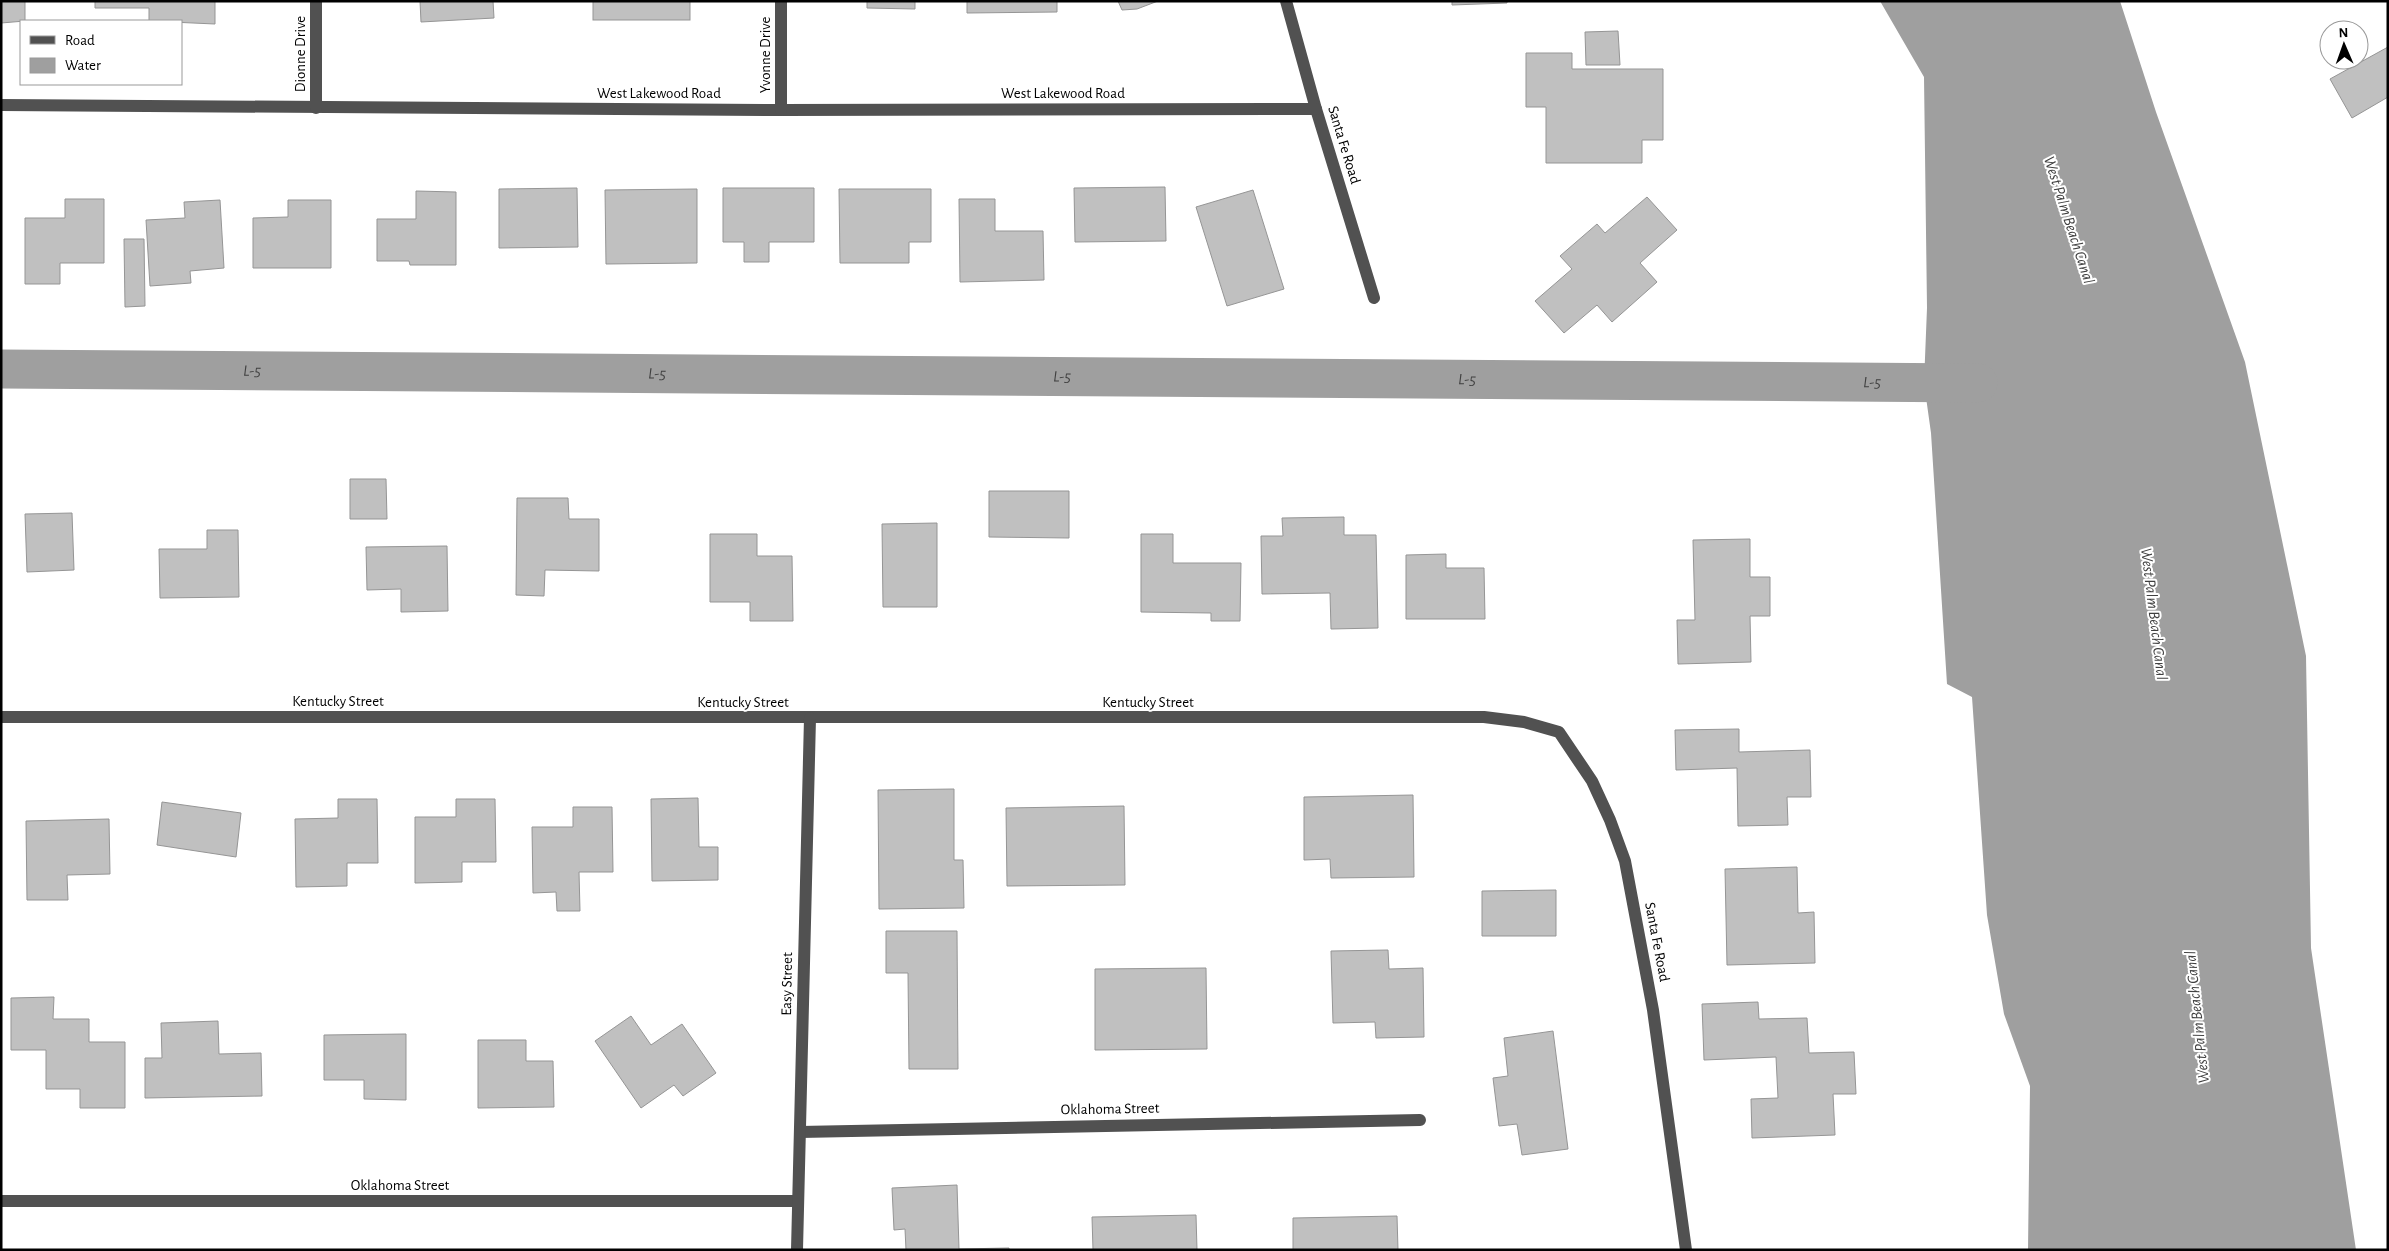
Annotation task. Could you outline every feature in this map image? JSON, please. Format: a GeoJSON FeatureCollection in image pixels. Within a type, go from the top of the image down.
{"type":"FeatureCollection","features":[{"type":"Feature","properties":{"kind":"street","name":"Dionne Drive"},"geometry":{"type":"LineString","coordinates":[[316,1],[316,108]]}},
{"type":"Feature","properties":{"kind":"street","name":"Yvonne Drive"},"geometry":{"type":"LineString","coordinates":[[781,1],[781,110]]}},
{"type":"Feature","properties":{"kind":"street","name":"Santa Fe Road"},"geometry":{"type":"LineString","coordinates":[[1286,1],[1316,109],[1374,298]]}},
{"type":"Feature","properties":{"kind":"street","name":"West Lakewood Road"},"geometry":{"type":"LineString","coordinates":[[1,104],[316,108],[781,110],[1316,109]]}},
{"type":"Feature","properties":{"kind":"street","name":"Kentucky Street"},"geometry":{"type":"LineString","coordinates":[[1,717],[1484,717]]}},
{"type":"Feature","properties":{"kind":"street","name":"Santa Fe Road"},"geometry":{"type":"LineString","coordinates":[[1484,717],[1524,722],[1559,732],[1592,781],[1610,820],[1625,861],[1653,1010],[1686,1250]]}},
{"type":"Feature","properties":{"kind":"street","name":"Easy Street"},"geometry":{"type":"LineString","coordinates":[[797,1250],[810,718]]}},
{"type":"Feature","properties":{"kind":"street","name":"Oklahoma Street"},"geometry":{"type":"LineString","coordinates":[[800,1132],[1420,1120]]}},
{"type":"Feature","properties":{"kind":"street","name":"Oklahoma Street"},"geometry":{"type":"LineString","coordinates":[[1,1201],[798,1201]]}},
{"type":"Feature","properties":{"kind":"water","name":"West Palm Beach Canal"},"geometry":{"type":"Polygon","coordinates":[[[1880,1],[2120,1],[2156,112],[2245,362],[2306,656],[2311,948],[2356,1250],[2028,1250],[2030,1086],[2004,1014],[1987,915],[1972,697],[1947,684],[1931,433],[1924,383],[1927,308],[1924,77],[1880,1]]]}},
{"type":"Feature","properties":{"kind":"building"},"geometry":{"type":"Polygon","coordinates":[[[1,1],[25,1],[25,20],[1,23],[1,1]]]}},
{"type":"Feature","properties":{"kind":"building"},"geometry":{"type":"Polygon","coordinates":[[[95,1],[215,1],[215,24],[182,22],[182,20],[149,20],[149,8],[95,8],[95,1]]]}},
{"type":"Feature","properties":{"kind":"building"},"geometry":{"type":"Polygon","coordinates":[[[420,1],[493,1],[494,18],[421,22],[420,1]]]}},
{"type":"Feature","properties":{"kind":"building"},"geometry":{"type":"Polygon","coordinates":[[[593,1],[690,1],[690,20],[593,20],[593,1]]]}},
{"type":"Feature","properties":{"kind":"building"},"geometry":{"type":"Polygon","coordinates":[[[867,1],[915,1],[915,9],[867,8],[867,1]]]}},
{"type":"Feature","properties":{"kind":"building"},"geometry":{"type":"Polygon","coordinates":[[[967,1],[1057,1],[1057,12],[967,13],[967,1]]]}},
{"type":"Feature","properties":{"kind":"building"},"geometry":{"type":"Polygon","coordinates":[[[1118,1],[1158,1],[1137,9],[1122,10],[1118,1]]]}},
{"type":"Feature","properties":{"kind":"building"},"geometry":{"type":"Polygon","coordinates":[[[1452,1],[1507,1],[1507,3],[1452,5],[1452,1]]]}},
{"type":"Feature","properties":{"kind":"building"},"geometry":{"type":"Polygon","coordinates":[[[1618,31],[1620,65],[1586,65],[1585,32],[1618,31]]]}},
{"type":"Feature","properties":{"kind":"building"},"geometry":{"type":"Polygon","coordinates":[[[2388,47],[2388,97],[2352,118],[2330,79],[2346,70],[2369,70],[2369,57],[2388,47]]]}},
{"type":"Feature","properties":{"kind":"building"},"geometry":{"type":"Polygon","coordinates":[[[1526,53],[1572,53],[1572,69],[1663,69],[1663,140],[1642,140],[1642,163],[1546,163],[1546,107],[1526,107],[1526,53]]]}},
{"type":"Feature","properties":{"kind":"building"},"geometry":{"type":"Polygon","coordinates":[[[1165,187],[1166,241],[1075,242],[1074,188],[1165,187]]]}},
{"type":"Feature","properties":{"kind":"building"},"geometry":{"type":"Polygon","coordinates":[[[577,188],[578,247],[499,248],[499,189],[577,188]]]}},
{"type":"Feature","properties":{"kind":"building"},"geometry":{"type":"Polygon","coordinates":[[[723,188],[814,188],[814,242],[769,242],[769,262],[744,262],[744,242],[723,242],[723,188]]]}},
{"type":"Feature","properties":{"kind":"building"},"geometry":{"type":"Polygon","coordinates":[[[697,189],[697,263],[606,264],[605,190],[697,189]]]}},
{"type":"Feature","properties":{"kind":"building"},"geometry":{"type":"Polygon","coordinates":[[[839,189],[931,189],[931,242],[909,242],[909,263],[840,263],[839,189]]]}},
{"type":"Feature","properties":{"kind":"building"},"geometry":{"type":"Polygon","coordinates":[[[1253,190],[1284,289],[1227,306],[1196,207],[1253,190]]]}},
{"type":"Feature","properties":{"kind":"building"},"geometry":{"type":"Polygon","coordinates":[[[416,191],[456,192],[456,265],[410,265],[409,261],[377,261],[377,219],[416,219],[416,191]]]}},
{"type":"Feature","properties":{"kind":"building"},"geometry":{"type":"Polygon","coordinates":[[[1647,197],[1677,230],[1640,263],[1657,282],[1612,322],[1597,305],[1564,333],[1535,301],[1572,269],[1560,256],[1597,224],[1605,233],[1647,197]]]}},
{"type":"Feature","properties":{"kind":"building"},"geometry":{"type":"Polygon","coordinates":[[[65,199],[104,199],[104,263],[60,263],[60,284],[25,284],[25,218],[65,218],[65,199]]]}},
{"type":"Feature","properties":{"kind":"building"},"geometry":{"type":"Polygon","coordinates":[[[959,199],[995,199],[995,231],[1043,231],[1044,280],[960,282],[959,199]]]}},
{"type":"Feature","properties":{"kind":"building"},"geometry":{"type":"Polygon","coordinates":[[[220,200],[224,268],[190,271],[191,283],[150,286],[146,220],[185,218],[184,202],[220,200]]]}},
{"type":"Feature","properties":{"kind":"building"},"geometry":{"type":"Polygon","coordinates":[[[288,200],[331,200],[331,268],[253,268],[253,218],[288,217],[288,200]]]}},
{"type":"Feature","properties":{"kind":"building"},"geometry":{"type":"Polygon","coordinates":[[[124,239],[144,239],[145,306],[125,307],[124,239]]]}},
{"type":"Feature","properties":{"kind":"building"},"geometry":{"type":"Polygon","coordinates":[[[350,479],[386,479],[387,519],[350,519],[350,479]]]}},
{"type":"Feature","properties":{"kind":"building"},"geometry":{"type":"Polygon","coordinates":[[[989,491],[1069,491],[1069,538],[989,537],[989,491]]]}},
{"type":"Feature","properties":{"kind":"building"},"geometry":{"type":"Polygon","coordinates":[[[517,498],[568,498],[569,519],[599,519],[599,571],[545,570],[544,596],[516,595],[517,498]]]}},
{"type":"Feature","properties":{"kind":"building"},"geometry":{"type":"Polygon","coordinates":[[[72,513],[74,570],[27,572],[25,514],[72,513]]]}},
{"type":"Feature","properties":{"kind":"building"},"geometry":{"type":"Polygon","coordinates":[[[1344,517],[1344,535],[1376,535],[1378,628],[1331,629],[1330,593],[1262,594],[1261,536],[1283,536],[1282,518],[1344,517]]]}},
{"type":"Feature","properties":{"kind":"building"},"geometry":{"type":"Polygon","coordinates":[[[937,523],[937,607],[883,607],[882,524],[937,523]]]}},
{"type":"Feature","properties":{"kind":"building"},"geometry":{"type":"Polygon","coordinates":[[[207,530],[238,530],[239,597],[160,598],[159,549],[207,549],[207,530]]]}},
{"type":"Feature","properties":{"kind":"building"},"geometry":{"type":"Polygon","coordinates":[[[710,534],[757,534],[757,556],[792,556],[793,621],[750,621],[750,602],[710,602],[710,534]]]}},
{"type":"Feature","properties":{"kind":"building"},"geometry":{"type":"Polygon","coordinates":[[[1141,534],[1173,534],[1173,563],[1241,563],[1240,621],[1211,621],[1211,613],[1141,612],[1141,534]]]}},
{"type":"Feature","properties":{"kind":"building"},"geometry":{"type":"Polygon","coordinates":[[[1750,539],[1750,577],[1770,577],[1770,616],[1750,616],[1751,662],[1678,664],[1677,620],[1695,620],[1693,540],[1750,539]]]}},
{"type":"Feature","properties":{"kind":"building"},"geometry":{"type":"Polygon","coordinates":[[[447,546],[448,611],[401,612],[401,589],[367,590],[366,547],[447,546]]]}},
{"type":"Feature","properties":{"kind":"building"},"geometry":{"type":"Polygon","coordinates":[[[1446,554],[1446,568],[1484,568],[1485,619],[1406,619],[1406,555],[1446,554]]]}},
{"type":"Feature","properties":{"kind":"building"},"geometry":{"type":"Polygon","coordinates":[[[1739,729],[1739,752],[1810,750],[1811,797],[1787,797],[1788,825],[1738,826],[1737,768],[1676,770],[1675,730],[1739,729]]]}},
{"type":"Feature","properties":{"kind":"building"},"geometry":{"type":"Polygon","coordinates":[[[954,789],[954,860],[963,860],[964,908],[879,909],[878,790],[954,789]]]}},
{"type":"Feature","properties":{"kind":"building"},"geometry":{"type":"Polygon","coordinates":[[[1413,795],[1414,877],[1331,878],[1330,859],[1304,860],[1304,797],[1413,795]]]}},
{"type":"Feature","properties":{"kind":"building"},"geometry":{"type":"Polygon","coordinates":[[[698,798],[699,847],[718,847],[718,880],[652,881],[651,799],[698,798]]]}},
{"type":"Feature","properties":{"kind":"building"},"geometry":{"type":"Polygon","coordinates":[[[338,799],[377,799],[378,863],[347,863],[347,886],[296,887],[295,819],[338,818],[338,799]]]}},
{"type":"Feature","properties":{"kind":"building"},"geometry":{"type":"Polygon","coordinates":[[[456,799],[495,799],[496,862],[462,862],[462,882],[415,883],[415,817],[456,817],[456,799]]]}},
{"type":"Feature","properties":{"kind":"building"},"geometry":{"type":"Polygon","coordinates":[[[162,802],[241,813],[236,857],[157,845],[162,802]]]}},
{"type":"Feature","properties":{"kind":"building"},"geometry":{"type":"Polygon","coordinates":[[[1124,806],[1125,885],[1007,886],[1006,808],[1124,806]]]}},
{"type":"Feature","properties":{"kind":"building"},"geometry":{"type":"Polygon","coordinates":[[[573,807],[612,807],[613,872],[579,872],[580,911],[557,911],[556,892],[533,893],[532,827],[573,827],[573,807]]]}},
{"type":"Feature","properties":{"kind":"building"},"geometry":{"type":"Polygon","coordinates":[[[109,819],[110,874],[67,875],[68,900],[27,900],[26,821],[109,819]]]}},
{"type":"Feature","properties":{"kind":"building"},"geometry":{"type":"Polygon","coordinates":[[[1797,867],[1798,913],[1814,912],[1815,963],[1727,965],[1725,869],[1797,867]]]}},
{"type":"Feature","properties":{"kind":"building"},"geometry":{"type":"Polygon","coordinates":[[[1556,890],[1556,936],[1482,936],[1482,891],[1556,890]]]}},
{"type":"Feature","properties":{"kind":"building"},"geometry":{"type":"Polygon","coordinates":[[[886,931],[957,931],[958,1069],[909,1069],[908,973],[886,973],[886,931]]]}},
{"type":"Feature","properties":{"kind":"building"},"geometry":{"type":"Polygon","coordinates":[[[1388,950],[1389,969],[1423,968],[1424,1037],[1376,1038],[1375,1022],[1333,1023],[1331,951],[1388,950]]]}},
{"type":"Feature","properties":{"kind":"building"},"geometry":{"type":"Polygon","coordinates":[[[1206,968],[1207,1049],[1095,1050],[1095,969],[1206,968]]]}},
{"type":"Feature","properties":{"kind":"building"},"geometry":{"type":"Polygon","coordinates":[[[54,997],[53,1019],[89,1019],[89,1042],[125,1042],[125,1108],[80,1108],[80,1089],[46,1089],[46,1050],[11,1050],[11,998],[54,997]]]}},
{"type":"Feature","properties":{"kind":"building"},"geometry":{"type":"Polygon","coordinates":[[[1758,1002],[1759,1019],[1807,1018],[1809,1053],[1854,1052],[1856,1094],[1833,1094],[1835,1135],[1752,1138],[1751,1099],[1778,1098],[1776,1057],[1704,1060],[1702,1004],[1758,1002]]]}},
{"type":"Feature","properties":{"kind":"building"},"geometry":{"type":"Polygon","coordinates":[[[631,1016],[651,1045],[682,1024],[716,1073],[683,1096],[674,1085],[641,1108],[595,1041],[631,1016]]]}},
{"type":"Feature","properties":{"kind":"building"},"geometry":{"type":"Polygon","coordinates":[[[218,1021],[219,1054],[261,1053],[262,1096],[145,1098],[145,1058],[162,1058],[161,1023],[218,1021]]]}},
{"type":"Feature","properties":{"kind":"building"},"geometry":{"type":"Polygon","coordinates":[[[1553,1031],[1568,1149],[1522,1155],[1517,1124],[1499,1126],[1493,1078],[1508,1076],[1504,1038],[1553,1031]]]}},
{"type":"Feature","properties":{"kind":"building"},"geometry":{"type":"Polygon","coordinates":[[[406,1034],[406,1100],[364,1099],[364,1080],[324,1080],[324,1035],[406,1034]]]}},
{"type":"Feature","properties":{"kind":"building"},"geometry":{"type":"Polygon","coordinates":[[[478,1040],[526,1040],[526,1061],[553,1061],[554,1107],[478,1108],[478,1040]]]}},
{"type":"Feature","properties":{"kind":"building"},"geometry":{"type":"Polygon","coordinates":[[[957,1185],[959,1249],[1009,1248],[1009,1250],[906,1250],[905,1229],[894,1230],[892,1188],[957,1185]]]}},
{"type":"Feature","properties":{"kind":"building"},"geometry":{"type":"Polygon","coordinates":[[[1196,1215],[1197,1250],[1093,1250],[1092,1217],[1196,1215]]]}},
{"type":"Feature","properties":{"kind":"building"},"geometry":{"type":"Polygon","coordinates":[[[1397,1216],[1398,1250],[1293,1250],[1293,1218],[1397,1216]]]}},
{"type":"Feature","properties":{"kind":"waterway","name":"L-5"},"geometry":{"type":"LineString","coordinates":[[1,369],[1978,383]]}}]}
